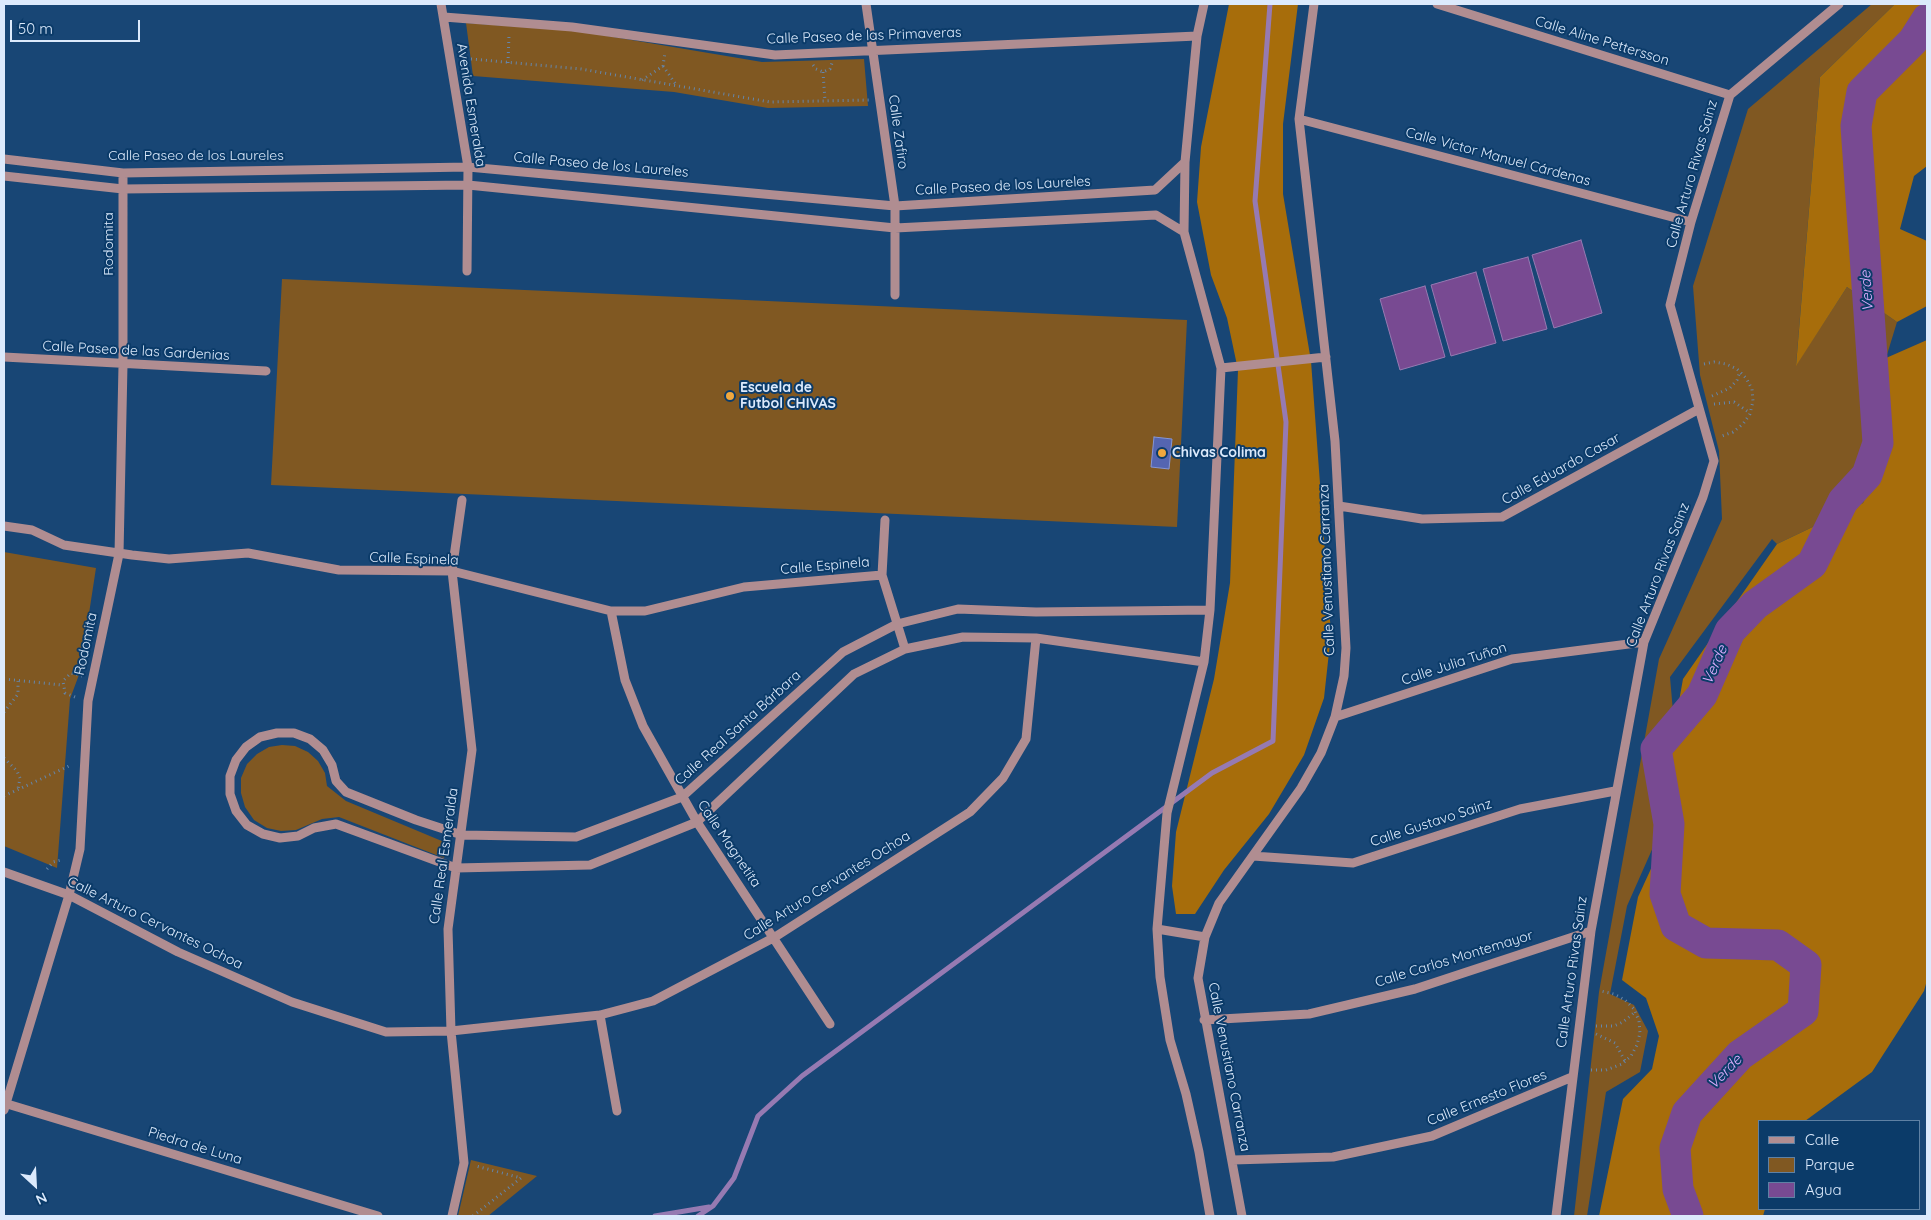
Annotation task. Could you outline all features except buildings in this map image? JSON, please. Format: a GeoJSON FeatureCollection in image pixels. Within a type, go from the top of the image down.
{"type":"FeatureCollection","features":[{"type":"Feature","properties":{"kind":"street","name":"Avenida Esmeralda"},"geometry":{"type":"LineString","coordinates":[[441,4],[468,167],[467,270]]}},
{"type":"Feature","properties":{"kind":"street","name":"Calle Zafiro"},"geometry":{"type":"LineString","coordinates":[[866,4],[895,206],[896,295]]}},
{"type":"Feature","properties":{"kind":"street"},"geometry":{"type":"LineString","coordinates":[[1204,4],[1197,36],[1185,162],[1184,232],[1221,368],[1210,610],[1204,662],[1167,813],[1157,929],[1160,977],[1170,1040],[1186,1094],[1199,1152],[1210,1216]]}},
{"type":"Feature","properties":{"kind":"street","name":"Calle Venustiano Carranza"},"geometry":{"type":"LineString","coordinates":[[1242,1216],[1233,1160],[1204,1020],[1198,978],[1205,937],[1219,903],[1301,788],[1321,753],[1335,717],[1344,676],[1346,648],[1336,442],[1299,119],[1314,4]]}},
{"type":"Feature","properties":{"kind":"street","name":"Calle Aline Pettersson"},"geometry":{"type":"LineString","coordinates":[[1437,4],[1730,95]]}},
{"type":"Feature","properties":{"kind":"street","name":"Calle Arturo Rivas Sainz"},"geometry":{"type":"LineString","coordinates":[[1556,1216],[1591,931],[1615,791],[1644,642],[1704,497],[1714,461],[1670,305],[1690,222],[1730,95],[1839,4]]}},
{"type":"Feature","properties":{"kind":"street","name":"Calle Paseo de las Primaveras"},"geometry":{"type":"LineString","coordinates":[[444,17],[572,27],[775,55],[1197,36]]}},
{"type":"Feature","properties":{"kind":"street","name":"Calle Víctor Manuel Cárdenas"},"geometry":{"type":"LineString","coordinates":[[1299,119],[1690,222]]}},
{"type":"Feature","properties":{"kind":"street","name":"Calle Paseo de los Laureles"},"geometry":{"type":"LineString","coordinates":[[4,159],[123,172],[468,167],[895,206],[1155,190],[1185,162]]}},
{"type":"Feature","properties":{"kind":"street","name":"Rodomita"},"geometry":{"type":"LineString","coordinates":[[5,1105],[69,895],[80,849],[88,701],[119,554],[123,365],[123,172]]}},
{"type":"Feature","properties":{"kind":"street"},"geometry":{"type":"LineString","coordinates":[[4,176],[123,189],[468,185],[895,228],[1156,214],[1184,232]]}},
{"type":"Feature","properties":{"kind":"street","name":"Calle Paseo de las Gardenias"},"geometry":{"type":"LineString","coordinates":[[4,357],[123,365],[266,371]]}},
{"type":"Feature","properties":{"kind":"street"},"geometry":{"type":"LineString","coordinates":[[1221,368],[1326,357]]}},
{"type":"Feature","properties":{"kind":"street","name":"Calle Eduardo Casar"},"geometry":{"type":"LineString","coordinates":[[1339,506],[1422,519],[1502,517],[1699,409]]}},
{"type":"Feature","properties":{"kind":"street","name":"Calle Real Esmeralda"},"geometry":{"type":"LineString","coordinates":[[452,1216],[464,1163],[451,1031],[448,930],[472,750],[452,571],[462,500]]}},
{"type":"Feature","properties":{"kind":"street"},"geometry":{"type":"LineString","coordinates":[[885,520],[882,575],[905,649]]}},
{"type":"Feature","properties":{"kind":"street","name":"Calle Espinela"},"geometry":{"type":"LineString","coordinates":[[4,526],[32,530],[64,545],[119,554],[169,559],[248,553],[339,570],[452,571],[612,611],[644,611],[744,587],[882,575]]}},
{"type":"Feature","properties":{"kind":"street","name":"Calle Real Santa Bárbara"},"geometry":{"type":"LineString","coordinates":[[1204,662],[1036,638],[963,637],[905,649],[854,674],[697,822],[590,865],[456,868],[336,824],[314,828],[298,836],[280,838],[263,834],[248,825],[236,811],[230,794],[230,776],[236,760],[246,747],[260,737],[277,733],[294,734],[310,740],[323,750],[332,765],[336,781],[346,792],[416,820],[462,835],[576,838],[682,797],[843,652],[897,624],[958,609],[1036,612],[1210,610]]}},
{"type":"Feature","properties":{"kind":"street","name":"Calle Magnetita"},"geometry":{"type":"LineString","coordinates":[[612,611],[625,680],[643,726],[697,822],[775,937],[830,1024]]}},
{"type":"Feature","properties":{"kind":"street","name":"Calle Arturo Cervantes Ochoa"},"geometry":{"type":"LineString","coordinates":[[4,872],[69,895],[178,952],[292,1002],[386,1032],[451,1031],[600,1015],[652,1000],[775,937],[970,812],[1003,778],[1026,739],[1036,638]]}},
{"type":"Feature","properties":{"kind":"street","name":"Calle Julia Tuñon"},"geometry":{"type":"LineString","coordinates":[[1335,717],[1512,659],[1644,642]]}},
{"type":"Feature","properties":{"kind":"street","name":"Calle Gustavo Sainz"},"geometry":{"type":"LineString","coordinates":[[1253,856],[1353,863],[1520,808],[1615,791]]}},
{"type":"Feature","properties":{"kind":"street"},"geometry":{"type":"LineString","coordinates":[[1157,929],[1205,937]]}},
{"type":"Feature","properties":{"kind":"street","name":"Calle Carlos Montemayor"},"geometry":{"type":"LineString","coordinates":[[1204,1020],[1309,1014],[1415,988],[1591,931]]}},
{"type":"Feature","properties":{"kind":"street"},"geometry":{"type":"LineString","coordinates":[[600,1015],[617,1111]]}},
{"type":"Feature","properties":{"kind":"street","name":"Calle Ernesto Flores"},"geometry":{"type":"LineString","coordinates":[[1233,1160],[1333,1157],[1432,1136],[1572,1077]]}},
{"type":"Feature","properties":{"kind":"street","name":"Piedra de Luna"},"geometry":{"type":"LineString","coordinates":[[5,1105],[378,1216]]}},
{"type":"Feature","properties":{"kind":"path"},"geometry":{"type":"LineString","coordinates":[[508,63],[509,35]]}},
{"type":"Feature","properties":{"kind":"path"},"geometry":{"type":"LineString","coordinates":[[665,52],[663,66],[677,86]]}},
{"type":"Feature","properties":{"kind":"path"},"geometry":{"type":"LineString","coordinates":[[450,57],[581,69],[770,102],[880,100]]}},
{"type":"Feature","properties":{"kind":"path"},"geometry":{"type":"LineString","coordinates":[[641,80],[663,66]]}},
{"type":"Feature","properties":{"kind":"path"},"geometry":{"type":"LineString","coordinates":[[823,72],[825,101]]}},
{"type":"Feature","properties":{"kind":"path"},"geometry":{"type":"LineString","coordinates":[[1704,364],[1714,362],[1726,364],[1740,372],[1752,389],[1753,401],[1750,414],[1743,424],[1733,432],[1722,436]]}},
{"type":"Feature","properties":{"kind":"path"},"geometry":{"type":"LineString","coordinates":[[1712,396],[1730,388],[1737,380],[1740,372]]}},
{"type":"Feature","properties":{"kind":"path"},"geometry":{"type":"LineString","coordinates":[[1714,404],[1734,402],[1750,414]]}},
{"type":"Feature","properties":{"kind":"path"},"geometry":{"type":"LineString","coordinates":[[62,685],[68,675],[75,673],[83,676]]}},
{"type":"Feature","properties":{"kind":"path"},"geometry":{"type":"LineString","coordinates":[[4,679],[62,685]]}},
{"type":"Feature","properties":{"kind":"path"},"geometry":{"type":"LineString","coordinates":[[4,712],[18,694],[18,681]]}},
{"type":"Feature","properties":{"kind":"path"},"geometry":{"type":"LineString","coordinates":[[62,685],[65,693],[75,697]]}},
{"type":"Feature","properties":{"kind":"path"},"geometry":{"type":"LineString","coordinates":[[4,758],[17,771],[20,778],[18,790]]}},
{"type":"Feature","properties":{"kind":"path"},"geometry":{"type":"LineString","coordinates":[[4,796],[69,766]]}},
{"type":"Feature","properties":{"kind":"path"},"geometry":{"type":"LineString","coordinates":[[47,869],[53,862],[61,860]]}},
{"type":"Feature","properties":{"kind":"path"},"geometry":{"type":"LineString","coordinates":[[1591,1070],[1606,1070],[1625,1061],[1638,1045],[1640,1033],[1635,1012],[1625,1000],[1614,994],[1601,991]]}},
{"type":"Feature","properties":{"kind":"path"},"geometry":{"type":"LineString","coordinates":[[1596,1026],[1614,1026],[1623,1022],[1635,1012]]}},
{"type":"Feature","properties":{"kind":"path"},"geometry":{"type":"LineString","coordinates":[[1596,1034],[1615,1042],[1625,1061]]}},
{"type":"Feature","properties":{"kind":"path"},"geometry":{"type":"LineString","coordinates":[[464,1163],[521,1178],[473,1216]]}},
{"type":"Feature","properties":{"kind":"green space"},"geometry":{"type":"Polygon","coordinates":[[[1872,4],[1895,4],[1820,77],[1796,365],[1847,287],[1897,322],[1886,358],[1892,438],[1863,503],[1777,544],[1772,539],[1670,677],[1673,712],[1650,746],[1662,827],[1627,906],[1610,994],[1634,1005],[1648,1031],[1640,1072],[1606,1092],[1587,1216],[1574,1216],[1599,992],[1659,659],[1722,519],[1719,451],[1700,375],[1693,286],[1748,109],[1872,4]]]}},
{"type":"Feature","properties":{"kind":"green space"},"geometry":{"type":"Polygon","coordinates":[[[466,23],[578,31],[762,62],[864,59],[868,106],[768,108],[674,92],[473,76],[466,23]]]}},
{"type":"Feature","properties":{"kind":"green space","name":"Escuela de Futbol CHIVAS"},"geometry":{"type":"Polygon","coordinates":[[[282,279],[1187,320],[1177,527],[271,485],[282,279]]]}},
{"type":"Feature","properties":{"kind":"green space"},"geometry":{"type":"Polygon","coordinates":[[[4,552],[96,568],[80,672],[70,699],[57,868],[4,846],[4,552]]]}},
{"type":"Feature","properties":{"kind":"green space"},"geometry":{"type":"Polygon","coordinates":[[[295,746],[308,752],[318,761],[325,773],[327,786],[346,801],[449,844],[444,858],[339,817],[322,819],[296,830],[281,831],[267,828],[254,820],[245,807],[241,793],[241,778],[247,764],[257,754],[269,747],[295,746]]]}},
{"type":"Feature","properties":{"kind":"green space"},"geometry":{"type":"Polygon","coordinates":[[[471,1160],[537,1176],[488,1216],[458,1216],[471,1160]]]}},
{"type":"Feature","properties":{"kind":"shaded area"},"geometry":{"type":"Polygon","coordinates":[[[1229,4],[1298,4],[1283,124],[1283,194],[1311,361],[1331,634],[1324,698],[1304,755],[1269,814],[1224,870],[1195,914],[1176,914],[1172,886],[1176,832],[1214,679],[1230,583],[1238,370],[1227,318],[1211,275],[1197,202],[1201,147],[1229,4]]]}},
{"type":"Feature","properties":{"kind":"shaded area"},"geometry":{"type":"Polygon","coordinates":[[[1895,4],[1927,4],[1927,166],[1914,176],[1900,229],[1927,241],[1927,306],[1897,322],[1847,287],[1796,366],[1820,77],[1895,4]]]}},
{"type":"Feature","properties":{"kind":"shaded area"},"geometry":{"type":"Polygon","coordinates":[[[1927,340],[1927,980],[1924,991],[1872,1072],[1806,1120],[1758,1120],[1758,1210],[1765,1210],[1763,1216],[1599,1216],[1623,1099],[1652,1069],[1659,1036],[1646,998],[1622,980],[1638,897],[1678,810],[1670,751],[1683,679],[1777,544],[1863,503],[1892,438],[1886,358],[1927,340]]]}},
{"type":"Feature","properties":{"kind":"water"},"geometry":{"type":"Polygon","coordinates":[[[1581,240],[1602,313],[1554,328],[1532,255],[1581,240]]]}},
{"type":"Feature","properties":{"kind":"water"},"geometry":{"type":"Polygon","coordinates":[[[1528,257],[1547,329],[1503,341],[1483,269],[1528,257]]]}},
{"type":"Feature","properties":{"kind":"water"},"geometry":{"type":"Polygon","coordinates":[[[1476,272],[1496,343],[1451,356],[1431,285],[1476,272]]]}},
{"type":"Feature","properties":{"kind":"water"},"geometry":{"type":"Polygon","coordinates":[[[1425,286],[1445,357],[1400,370],[1380,299],[1425,286]]]}},
{"type":"Feature","properties":{"kind":"waterway"},"geometry":{"type":"LineString","coordinates":[[698,1216],[713,1206],[734,1178],[758,1116],[802,1076],[1212,773],[1273,741],[1286,422],[1255,201],[1270,4]]}},
{"type":"Feature","properties":{"kind":"waterway","name":"Verde"},"geometry":{"type":"LineString","coordinates":[[1688,1216],[1678,1189],[1675,1148],[1687,1113],[1740,1055],[1803,1011],[1806,965],[1778,945],[1706,943],[1676,926],[1665,894],[1669,824],[1656,749],[1702,695],[1730,631],[1755,605],[1812,564],[1843,501],[1867,475],[1878,443],[1856,126],[1862,92],[1913,41],[1927,19]]}},
{"type":"Feature","properties":{"kind":"waterway"},"geometry":{"type":"LineString","coordinates":[[655,1216],[709,1207]]}},
{"type":"Feature","properties":{"kind":"place","name":"Escuela de Futbol CHIVAS"},"geometry":{"type":"Point","coordinates":[730,396]}},
{"type":"Feature","properties":{"kind":"place","name":"Chivas Colima"},"geometry":{"type":"Point","coordinates":[1162,453]}}]}
